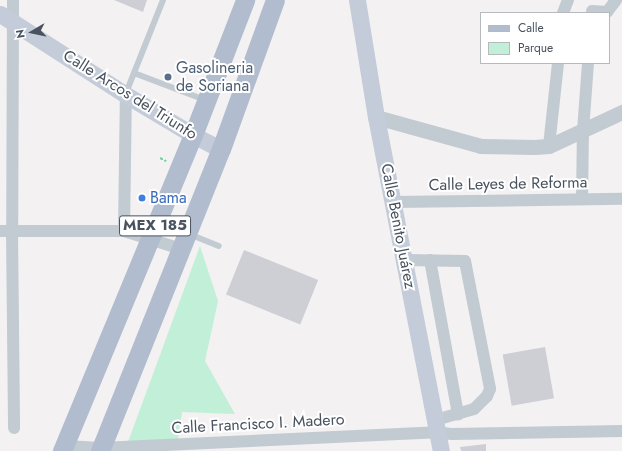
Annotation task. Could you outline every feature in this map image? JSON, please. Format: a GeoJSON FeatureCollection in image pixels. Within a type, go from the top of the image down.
{"type":"FeatureCollection","features":[{"type":"Feature","properties":{"kind":"main road","name":"MEX 185"},"geometry":{"type":"LineString","coordinates":[[64,448],[193,135],[245,0]]}},
{"type":"Feature","properties":{"kind":"main road","name":"MEX 185"},"geometry":{"type":"LineString","coordinates":[[100,449],[221,149],[275,0]]}},
{"type":"Feature","properties":{"kind":"main road","name":"Calle Benito Juárez"},"geometry":{"type":"LineString","coordinates":[[357,0],[376,116],[441,435]]}},
{"type":"Feature","properties":{"kind":"main road","name":"Calle Arcos del Triunfo"},"geometry":{"type":"LineString","coordinates":[[7,18],[126,95],[193,135],[221,149]]}},
{"type":"Feature","properties":{"kind":"street"},"geometry":{"type":"LineString","coordinates":[[13,0],[7,18],[6,231],[14,428]]}},
{"type":"Feature","properties":{"kind":"street"},"geometry":{"type":"LineString","coordinates":[[563,12],[568,0]]}},
{"type":"Feature","properties":{"kind":"street"},"geometry":{"type":"LineString","coordinates":[[591,8],[607,12],[616,0]]}},
{"type":"Feature","properties":{"kind":"street"},"geometry":{"type":"LineString","coordinates":[[549,146],[558,64]]}},
{"type":"Feature","properties":{"kind":"street"},"geometry":{"type":"LineString","coordinates":[[582,199],[583,131],[588,64]]}},
{"type":"Feature","properties":{"kind":"street"},"geometry":{"type":"LineString","coordinates":[[124,231],[126,95]]}},
{"type":"Feature","properties":{"kind":"street"},"geometry":{"type":"LineString","coordinates":[[376,116],[481,146],[549,146],[622,112]]}},
{"type":"Feature","properties":{"kind":"street","name":"Calle Leyes de Reforma"},"geometry":{"type":"LineString","coordinates":[[394,202],[622,199]]}},
{"type":"Feature","properties":{"kind":"street"},"geometry":{"type":"LineString","coordinates":[[6,231],[124,231],[150,239],[184,241]]}},
{"type":"Feature","properties":{"kind":"street"},"geometry":{"type":"LineString","coordinates":[[405,260],[465,261],[490,388],[487,396],[474,409],[458,414],[441,435]]}},
{"type":"Feature","properties":{"kind":"street"},"geometry":{"type":"LineString","coordinates":[[430,260],[458,414]]}},
{"type":"Feature","properties":{"kind":"street","name":"Calle Francisco I. Madero"},"geometry":{"type":"LineString","coordinates":[[208,451],[327,441],[441,435],[622,431]]}},
{"type":"Feature","properties":{"kind":"street","name":"Calle Francisco I. Madero"},"geometry":{"type":"LineString","coordinates":[[327,441],[353,433],[441,435]]}},
{"type":"Feature","properties":{"kind":"street","name":"Calle Francisco I. Madero"},"geometry":{"type":"LineString","coordinates":[[64,448],[100,449],[271,446]]}},
{"type":"Feature","properties":{"kind":"lane"},"geometry":{"type":"LineString","coordinates":[[126,95],[163,0]]}},
{"type":"Feature","properties":{"kind":"lane"},"geometry":{"type":"LineString","coordinates":[[134,73],[206,101]]}},
{"type":"Feature","properties":{"kind":"lane"},"geometry":{"type":"LineString","coordinates":[[184,241],[219,246]]}},
{"type":"Feature","properties":{"kind":"green space"},"geometry":{"type":"Polygon","coordinates":[[[200,246],[218,301],[205,361],[235,414],[182,412],[178,439],[128,442],[200,246]]]}},
{"type":"Feature","properties":{"kind":"building"},"geometry":{"type":"Polygon","coordinates":[[[114,0],[147,0],[143,12],[114,0]]]}},
{"type":"Feature","properties":{"kind":"building"},"geometry":{"type":"Polygon","coordinates":[[[244,250],[318,280],[300,324],[226,295],[244,250]]]}},
{"type":"Feature","properties":{"kind":"building"},"geometry":{"type":"Polygon","coordinates":[[[545,347],[554,398],[512,406],[503,354],[545,347]]]}},
{"type":"Feature","properties":{"kind":"building"},"geometry":{"type":"Polygon","coordinates":[[[486,444],[486,451],[461,451],[460,447],[486,444]]]}},
{"type":"Feature","properties":{"kind":"place","name":"Gasolineria de Soriana"},"geometry":{"type":"Point","coordinates":[168,77]}},
{"type":"Feature","properties":{"kind":"place","name":"Bama"},"geometry":{"type":"Point","coordinates":[142,198]}}]}
